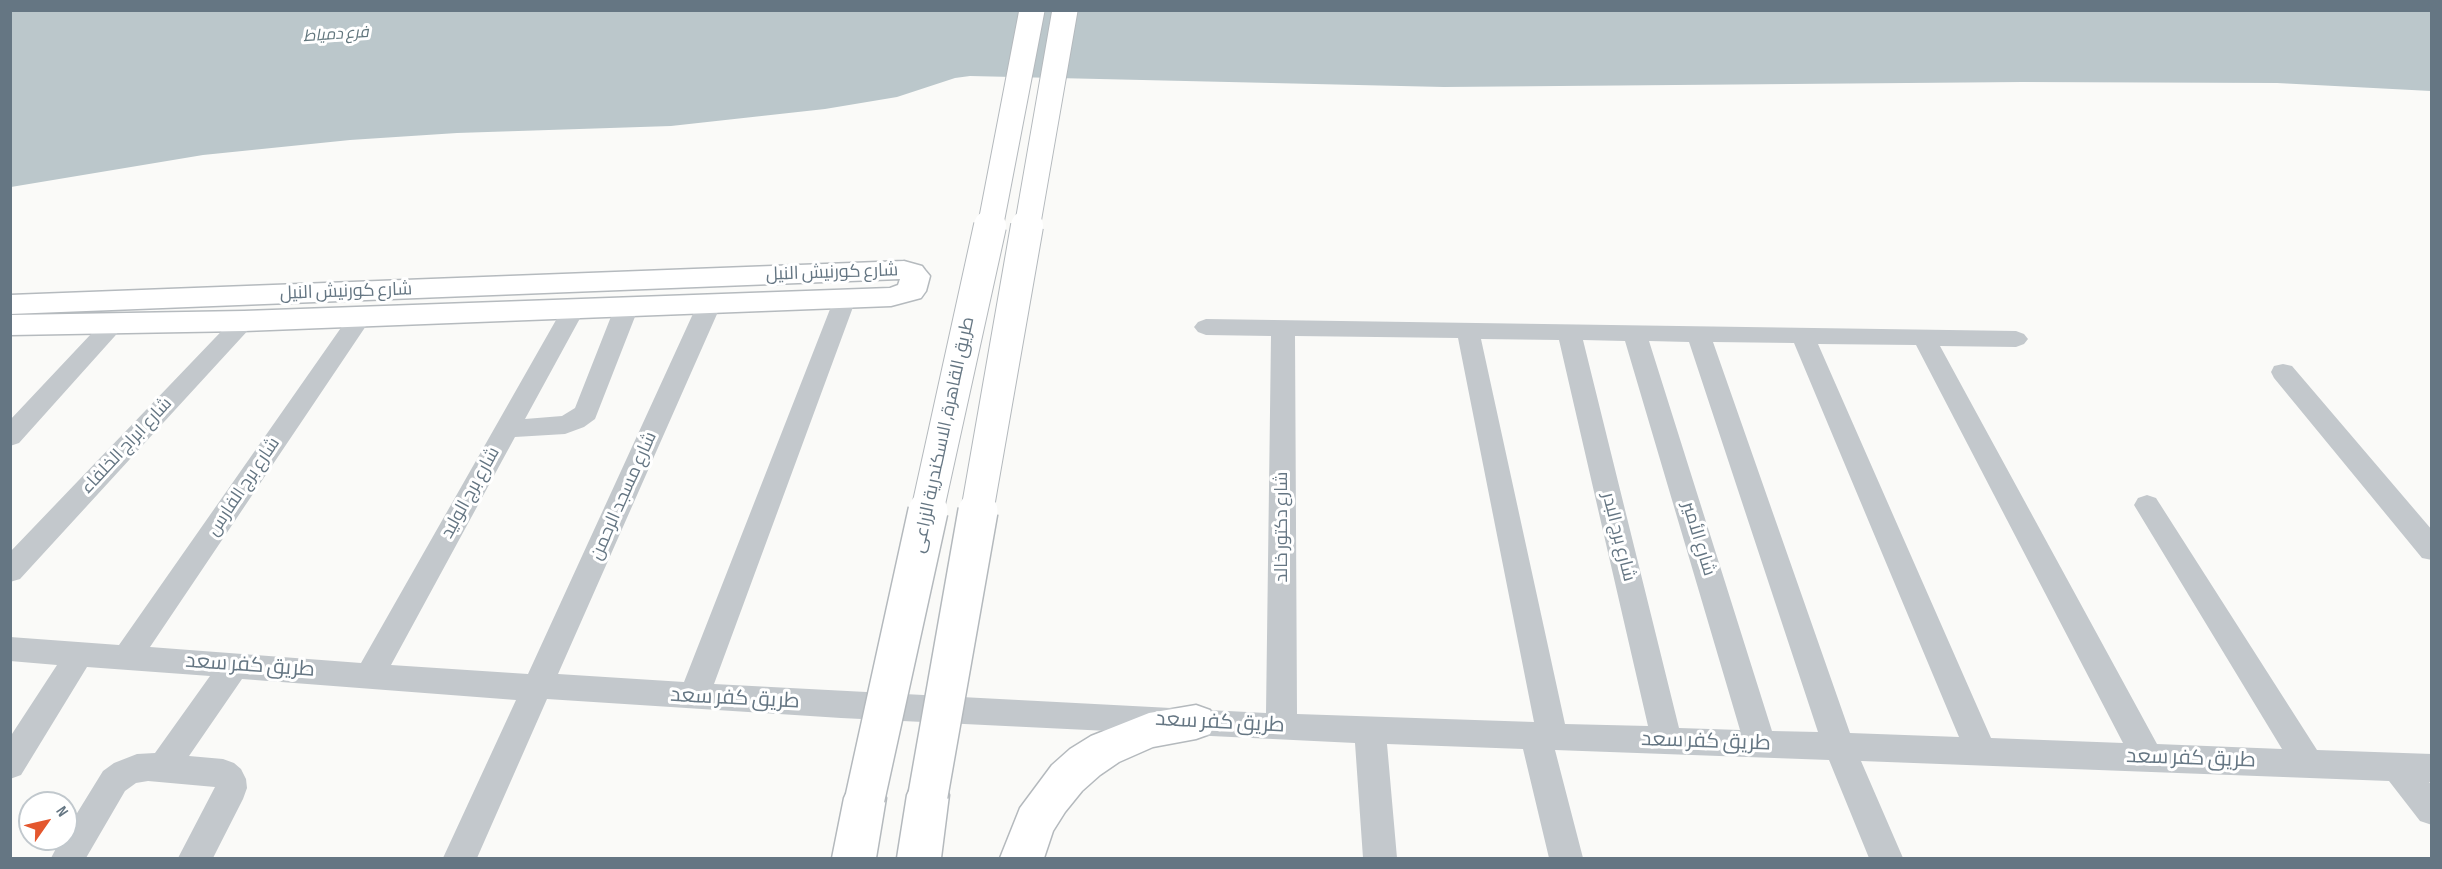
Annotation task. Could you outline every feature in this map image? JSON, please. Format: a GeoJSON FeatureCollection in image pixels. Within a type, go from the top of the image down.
{"type":"FeatureCollection","features":[{"type":"Feature","properties":{"kind":"main road","name":"طريق القاهرة, الاسكندرية الزراعى"},"geometry":{"type":"LineString","coordinates":[[854,858],[865,798],[999,185],[1032,10]]}},
{"type":"Feature","properties":{"kind":"main road"},"geometry":{"type":"LineString","coordinates":[[919,858],[928,795],[1065,10]]}},
{"type":"Feature","properties":{"kind":"main road","name":"شارع كورنيش النيل"},"geometry":{"type":"LineString","coordinates":[[10,304],[238,312],[360,317],[572,311],[891,297],[911,291],[915,276],[904,270],[238,312],[115,322],[10,325]]}},
{"type":"Feature","properties":{"kind":"main road"},"geometry":{"type":"LineString","coordinates":[[1022,858],[1035,822],[1050,799],[1067,778],[1085,762],[1105,749],[1149,730],[1196,722]]}},
{"type":"Feature","properties":{"kind":"street"},"geometry":{"type":"LineString","coordinates":[[694,697],[845,299]]}},
{"type":"Feature","properties":{"kind":"street","name":"شارع مسجد الرحمن"},"geometry":{"type":"LineString","coordinates":[[460,858],[709,305]]}},
{"type":"Feature","properties":{"kind":"street"},"geometry":{"type":"LineString","coordinates":[[507,429],[565,425],[575,422],[586,413],[626,309]]}},
{"type":"Feature","properties":{"kind":"street","name":"شارع برج الوليد"},"geometry":{"type":"LineString","coordinates":[[369,676],[572,311]]}},
{"type":"Feature","properties":{"kind":"street","name":"شارع ابراج الخلفاء"},"geometry":{"type":"LineString","coordinates":[[10,572],[238,312]]}},
{"type":"Feature","properties":{"kind":"street","name":"شارع برج الفارس"},"geometry":{"type":"LineString","coordinates":[[127,657],[360,317]]}},
{"type":"Feature","properties":{"kind":"street"},"geometry":{"type":"LineString","coordinates":[[10,437],[115,322]]}},
{"type":"Feature","properties":{"kind":"street"},"geometry":{"type":"LineString","coordinates":[[1206,327],[2016,339]]}},
{"type":"Feature","properties":{"kind":"street","name":"شارع دكتور خالد"},"geometry":{"type":"LineString","coordinates":[[1281,727],[1283,328]]}},
{"type":"Feature","properties":{"kind":"street"},"geometry":{"type":"LineString","coordinates":[[1468,331],[1566,858]]}},
{"type":"Feature","properties":{"kind":"street","name":"شارع برج البدر"},"geometry":{"type":"LineString","coordinates":[[1569,332],[1667,741]]}},
{"type":"Feature","properties":{"kind":"street","name":"شارع الأمير"},"geometry":{"type":"LineString","coordinates":[[1635,334],[1760,744]]}},
{"type":"Feature","properties":{"kind":"street"},"geometry":{"type":"LineString","coordinates":[[1699,335],[1839,747],[1886,858]]}},
{"type":"Feature","properties":{"kind":"street"},"geometry":{"type":"LineString","coordinates":[[1803,336],[1981,751]]}},
{"type":"Feature","properties":{"kind":"street"},"geometry":{"type":"LineString","coordinates":[[1924,338],[2146,757]]}},
{"type":"Feature","properties":{"kind":"street"},"geometry":{"type":"LineString","coordinates":[[2283,372],[2432,550]]}},
{"type":"Feature","properties":{"kind":"street"},"geometry":{"type":"LineString","coordinates":[[2147,506],[2308,763]]}},
{"type":"Feature","properties":{"kind":"street","name":"طريق كفر سعد"},"geometry":{"type":"LineString","coordinates":[[10,649],[516,687],[539,686],[694,697],[1281,727],[2432,768]]}},
{"type":"Feature","properties":{"kind":"street"},"geometry":{"type":"LineString","coordinates":[[10,765],[79,655]]}},
{"type":"Feature","properties":{"kind":"street"},"geometry":{"type":"LineString","coordinates":[[164,768],[235,665]]}},
{"type":"Feature","properties":{"kind":"street"},"geometry":{"type":"LineString","coordinates":[[1370,730],[1380,858]]}},
{"type":"Feature","properties":{"kind":"street"},"geometry":{"type":"LineString","coordinates":[[2397,766],[2432,810]]}},
{"type":"Feature","properties":{"kind":"street"},"geometry":{"type":"LineString","coordinates":[[68,858],[114,781],[137,768],[223,773],[230,779],[231,788],[227,799],[195,858]]}},
{"type":"Feature","properties":{"kind":"water","name":"فرع دمياط"},"geometry":{"type":"Polygon","coordinates":[[[11,11],[2431,11],[2431,91],[2277,83],[2022,82],[1444,87],[970,76],[955,78],[897,97],[825,109],[671,126],[457,133],[350,140],[203,155],[11,187],[11,11]]]}}]}
